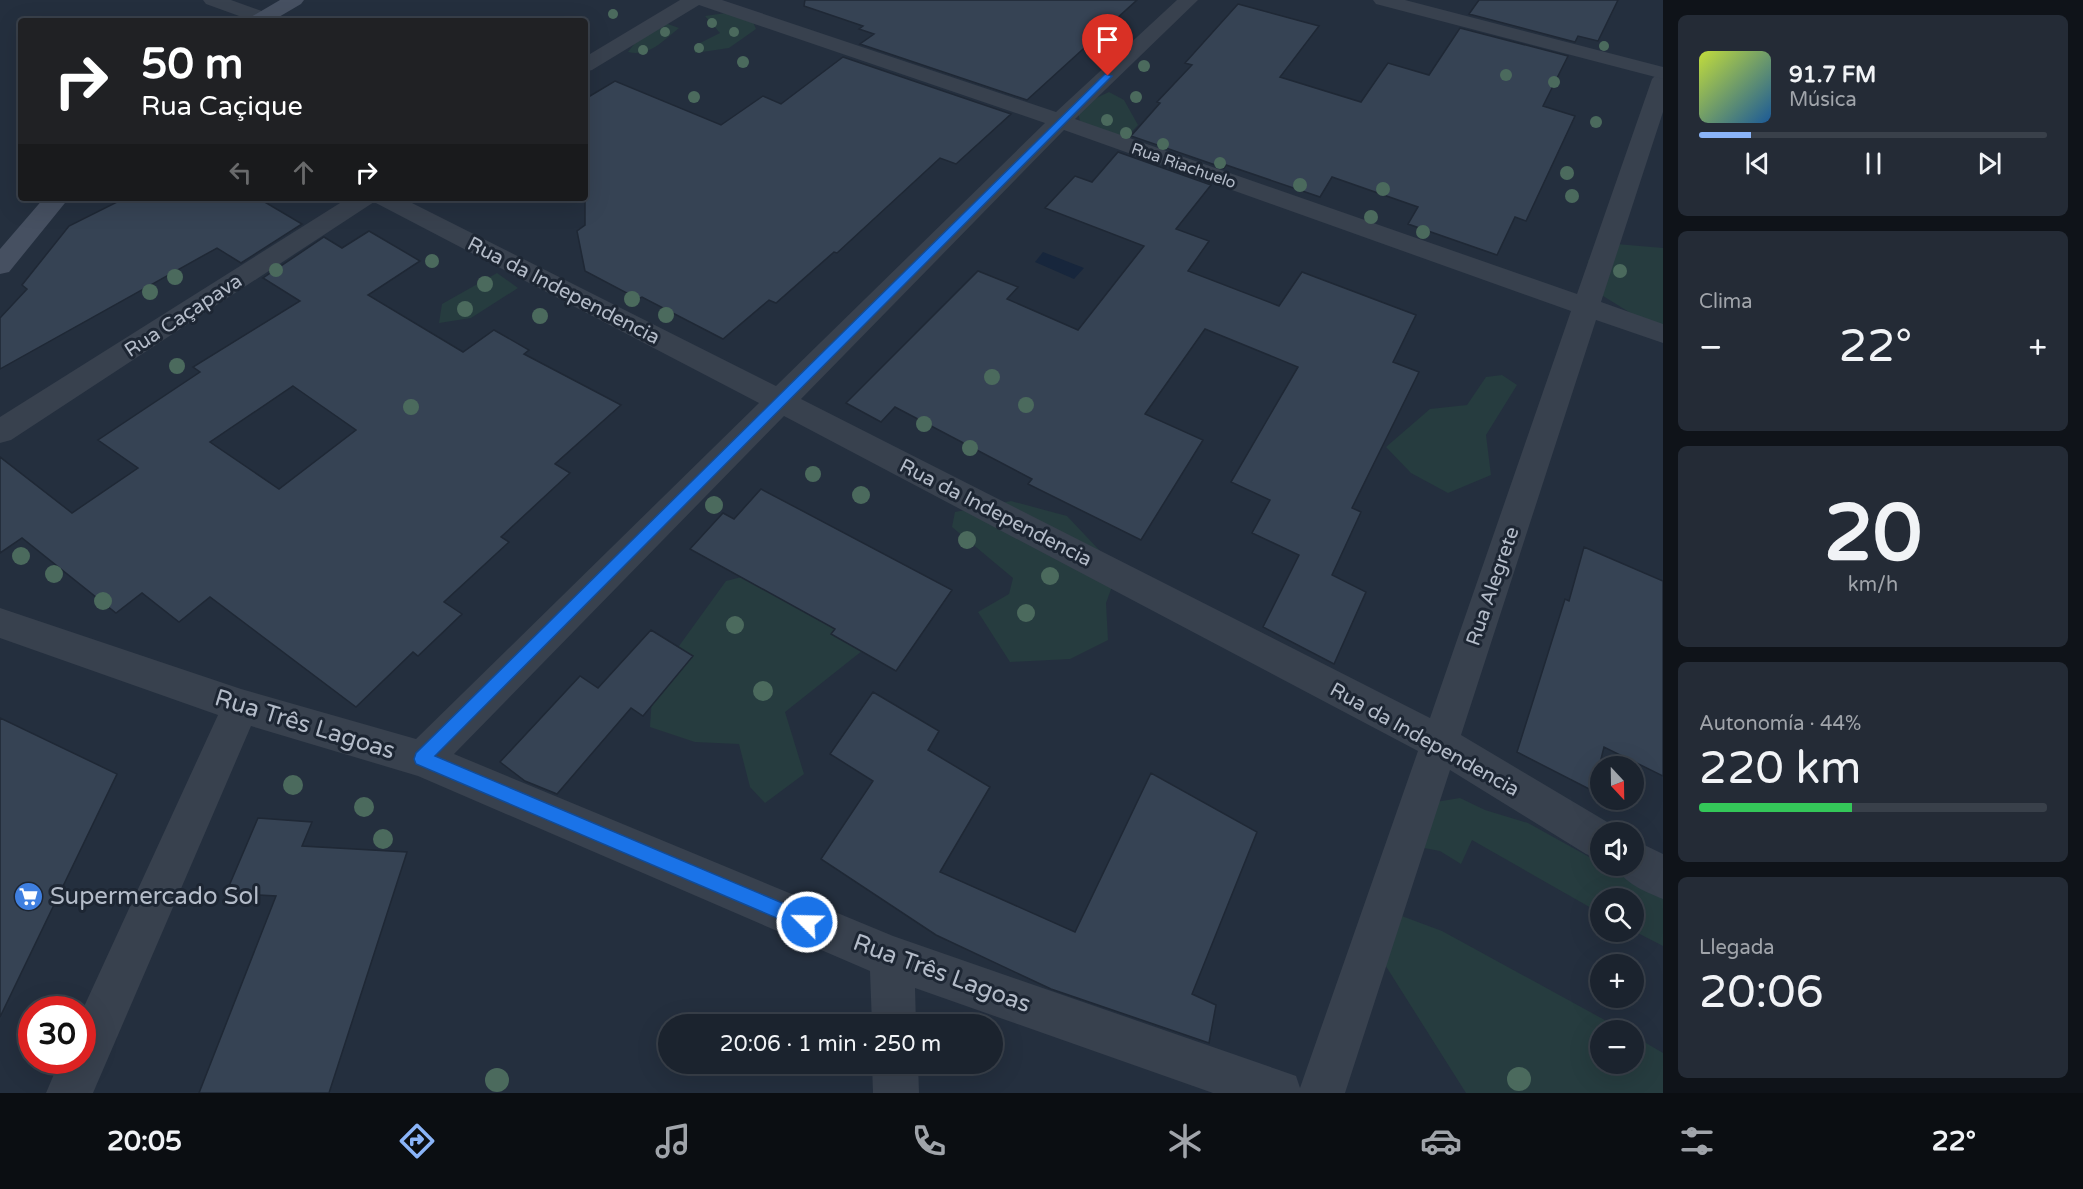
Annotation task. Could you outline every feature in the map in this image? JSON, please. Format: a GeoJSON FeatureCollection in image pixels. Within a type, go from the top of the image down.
{"type":"FeatureCollection","features":[{"type":"Feature","properties":{"kind":"main road"},"geometry":{"type":"LineString","coordinates":[[263,18],[294,0]]}},
{"type":"Feature","properties":{"kind":"main road"},"geometry":{"type":"LineString","coordinates":[[0,266],[54,201]]}},
{"type":"Feature","properties":{"kind":"street"},"geometry":{"type":"LineString","coordinates":[[213,0],[255,18]]}},
{"type":"Feature","properties":{"kind":"street"},"geometry":{"type":"LineString","coordinates":[[588,64],[694,0]]}},
{"type":"Feature","properties":{"kind":"street","name":"Rua Riachuelo"},"geometry":{"type":"LineString","coordinates":[[703,0],[1059,121],[1663,334]]}},
{"type":"Feature","properties":{"kind":"street"},"geometry":{"type":"LineString","coordinates":[[422,759],[1059,121],[1188,0]]}},
{"type":"Feature","properties":{"kind":"street"},"geometry":{"type":"LineString","coordinates":[[1383,0],[1663,73]]}},
{"type":"Feature","properties":{"kind":"street","name":"Rua Alegrete"},"geometry":{"type":"LineString","coordinates":[[1322,1093],[1663,79]]}},
{"type":"Feature","properties":{"kind":"street","name":"Rua Caçapava"},"geometry":{"type":"LineString","coordinates":[[0,432],[360,201]]}},
{"type":"Feature","properties":{"kind":"street","name":"Rua da Independencia"},"geometry":{"type":"LineString","coordinates":[[389,201],[1439,742],[1590,834]]}},
{"type":"Feature","properties":{"kind":"street","name":"Rua Três Lagoas"},"geometry":{"type":"LineString","coordinates":[[0,623],[241,706],[422,759],[892,958],[1279,1093]]}},
{"type":"Feature","properties":{"kind":"street"},"geometry":{"type":"LineString","coordinates":[[69,1093],[241,706]]}},
{"type":"Feature","properties":{"kind":"street"},"geometry":{"type":"LineString","coordinates":[[1644,866],[1663,878]]}},
{"type":"Feature","properties":{"kind":"street"},"geometry":{"type":"LineString","coordinates":[[892,958],[894,1014]]}},
{"type":"Feature","properties":{"kind":"street"},"geometry":{"type":"LineString","coordinates":[[895,1074],[896,1093]]}},
{"type":"Feature","properties":{"kind":"green space"},"geometry":{"type":"Polygon","coordinates":[[[726,13],[751,17],[756,29],[729,48],[695,53],[694,46],[720,33],[705,16],[726,13]]]}},
{"type":"Feature","properties":{"kind":"green space"},"geometry":{"type":"Polygon","coordinates":[[[665,23],[679,28],[649,50],[628,52],[648,26],[665,23]]]}},
{"type":"Feature","properties":{"kind":"green space"},"geometry":{"type":"Polygon","coordinates":[[[1109,92],[1124,100],[1138,125],[1125,139],[1081,126],[1077,107],[1109,92]]]}},
{"type":"Feature","properties":{"kind":"green space"},"geometry":{"type":"Polygon","coordinates":[[[1616,244],[1663,248],[1663,333],[1595,291],[1588,260],[1616,244]]]}},
{"type":"Feature","properties":{"kind":"green space"},"geometry":{"type":"Polygon","coordinates":[[[497,273],[518,288],[471,318],[439,323],[442,304],[497,273]]]}},
{"type":"Feature","properties":{"kind":"green space"},"geometry":{"type":"Polygon","coordinates":[[[1502,375],[1517,385],[1486,435],[1491,475],[1448,493],[1411,473],[1386,447],[1430,409],[1467,405],[1486,377],[1502,375]]]}},
{"type":"Feature","properties":{"kind":"green space"},"geometry":{"type":"Polygon","coordinates":[[[1011,501],[1067,516],[1118,570],[1106,603],[1108,640],[1070,659],[1010,662],[978,612],[1009,594],[1013,578],[952,527],[955,512],[1011,501]]]}},
{"type":"Feature","properties":{"kind":"green space"},"geometry":{"type":"Polygon","coordinates":[[[769,570],[867,647],[785,712],[804,774],[765,803],[750,787],[739,744],[695,742],[650,727],[653,682],[726,581],[769,570]]]}},
{"type":"Feature","properties":{"kind":"green space"},"geometry":{"type":"Polygon","coordinates":[[[1460,798],[1485,810],[1528,823],[1590,857],[1590,876],[1623,876],[1663,898],[1663,946],[1644,936],[1644,888],[1590,888],[1590,907],[1472,840],[1461,864],[1440,851],[1424,848],[1436,802],[1460,798]]]}},
{"type":"Feature","properties":{"kind":"green space"},"geometry":{"type":"Polygon","coordinates":[[[1399,915],[1442,931],[1605,1020],[1590,1020],[1590,1074],[1644,1074],[1644,1042],[1663,1053],[1663,1093],[1466,1093],[1382,960],[1399,915]]]}},
{"type":"Feature","properties":{"kind":"water"},"geometry":{"type":"Polygon","coordinates":[[[1043,252],[1084,268],[1074,279],[1035,262],[1043,252]]]}},
{"type":"Feature","properties":{"kind":"building"},"geometry":{"type":"Polygon","coordinates":[[[805,0],[1137,0],[1027,100],[860,44],[874,34],[859,29],[863,26],[804,6],[805,0]]]}},
{"type":"Feature","properties":{"kind":"building"},"geometry":{"type":"Polygon","coordinates":[[[1479,0],[1618,0],[1598,41],[1578,36],[1575,42],[1469,14],[1479,0]]]}},
{"type":"Feature","properties":{"kind":"building"},"geometry":{"type":"Polygon","coordinates":[[[1238,4],[1319,26],[1280,77],[1361,102],[1388,63],[1429,75],[1460,28],[1568,56],[1543,106],[1575,116],[1526,221],[1515,217],[1497,255],[1408,224],[1418,207],[1332,177],[1320,197],[1226,165],[1224,168],[1131,136],[1160,103],[1157,102],[1192,65],[1185,63],[1238,4]]]}},
{"type":"Feature","properties":{"kind":"building"},"geometry":{"type":"Polygon","coordinates":[[[843,57],[1011,114],[956,164],[940,158],[837,253],[834,252],[776,303],[769,300],[723,339],[642,297],[638,299],[585,271],[577,231],[585,225],[585,201],[588,201],[588,97],[615,81],[721,125],[763,96],[781,104],[843,57]]]}},
{"type":"Feature","properties":{"kind":"building"},"geometry":{"type":"Polygon","coordinates":[[[1118,152],[1211,185],[1176,229],[1209,241],[1188,271],[1279,306],[1302,272],[1416,315],[1393,362],[1419,372],[1352,508],[1361,512],[1332,575],[1366,592],[1334,664],[1263,627],[1299,555],[1252,533],[1270,500],[1231,482],[1298,367],[1205,329],[1145,414],[1203,440],[1141,540],[1028,484],[1032,479],[895,407],[881,422],[846,403],[978,271],[1018,287],[1007,299],[1078,330],[1144,246],[1045,208],[1075,176],[1092,182],[1118,152]]]}},
{"type":"Feature","properties":{"kind":"building"},"geometry":{"type":"Polygon","coordinates":[[[119,201],[263,201],[302,224],[241,263],[217,248],[0,369],[0,318],[27,289],[22,285],[69,226],[119,201]]]}},
{"type":"Feature","properties":{"kind":"building"},"geometry":{"type":"Polygon","coordinates":[[[369,231],[420,261],[368,295],[463,352],[494,330],[529,350],[524,354],[621,405],[555,464],[570,473],[501,537],[509,542],[444,602],[462,614],[418,656],[413,652],[356,707],[210,597],[179,622],[142,593],[116,613],[22,538],[0,553],[0,457],[72,513],[138,468],[98,440],[200,372],[193,367],[300,301],[263,278],[324,237],[342,248],[369,231]],[[293,386],[210,442],[279,489],[356,430],[293,386]]]}},
{"type":"Feature","properties":{"kind":"building"},"geometry":{"type":"Polygon","coordinates":[[[761,489],[952,590],[896,671],[831,634],[835,629],[690,549],[723,513],[734,519],[761,489]]]}},
{"type":"Feature","properties":{"kind":"building"},"geometry":{"type":"Polygon","coordinates":[[[1584,547],[1663,581],[1663,776],[1644,767],[1644,756],[1622,756],[1604,747],[1602,756],[1590,756],[1590,789],[1517,752],[1565,599],[1569,601],[1584,547]]]}},
{"type":"Feature","properties":{"kind":"building"},"geometry":{"type":"Polygon","coordinates":[[[651,630],[693,656],[643,716],[631,708],[557,794],[525,781],[500,762],[580,676],[598,688],[651,630]]]}},
{"type":"Feature","properties":{"kind":"building"},"geometry":{"type":"Polygon","coordinates":[[[873,692],[939,731],[928,750],[990,787],[940,872],[1075,932],[1151,773],[1257,832],[1192,994],[1216,1005],[1209,1043],[1051,989],[936,935],[821,859],[873,781],[830,754],[873,692]]]}},
{"type":"Feature","properties":{"kind":"building","name":"Supermercado Sol"},"geometry":{"type":"Polygon","coordinates":[[[0,718],[117,774],[0,1017],[0,718]]]}},
{"type":"Feature","properties":{"kind":"building"},"geometry":{"type":"Polygon","coordinates":[[[258,818],[312,822],[302,846],[407,852],[329,1093],[199,1093],[276,896],[226,893],[258,818]]]}},
{"type":"Feature","properties":{"kind":"place","name":"Supermercado Sol"},"geometry":{"type":"Point","coordinates":[29,896]}},
{"type":"Feature","properties":{"kind":"route"},"geometry":{"type":"LineString","coordinates":[[807,922],[422,759],[1059,121],[1108,76]]}}]}
